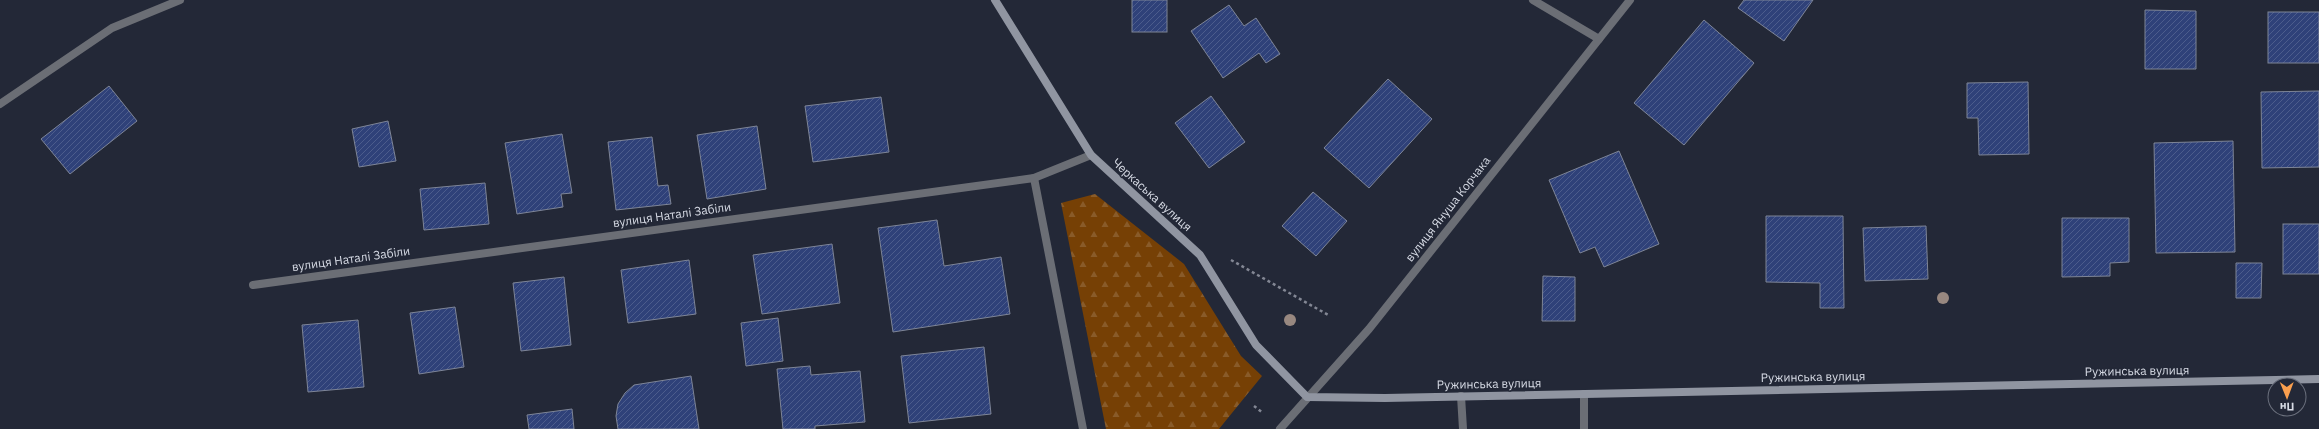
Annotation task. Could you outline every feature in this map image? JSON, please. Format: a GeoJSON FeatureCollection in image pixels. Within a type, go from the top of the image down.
{"type":"FeatureCollection","features":[{"type":"Feature","properties":{"kind":"street"},"geometry":{"type":"LineString","coordinates":[[0,104],[112,28],[180,0]]}},
{"type":"Feature","properties":{"kind":"street","name":"Черкаська вулиця"},"geometry":{"type":"LineString","coordinates":[[995,0],[1091,155],[1200,255],[1256,345],[1307,397]]}},
{"type":"Feature","properties":{"kind":"street"},"geometry":{"type":"LineString","coordinates":[[1533,0],[1599,38]]}},
{"type":"Feature","properties":{"kind":"street","name":"вулиця Януша Корчака"},"geometry":{"type":"LineString","coordinates":[[1280,429],[1369,329],[1630,0]]}},
{"type":"Feature","properties":{"kind":"street","name":"вулиця Наталі Забіли"},"geometry":{"type":"LineString","coordinates":[[253,285],[1034,178],[1091,155]]}},
{"type":"Feature","properties":{"kind":"street"},"geometry":{"type":"LineString","coordinates":[[1034,178],[1083,429]]}},
{"type":"Feature","properties":{"kind":"street","name":"Ружинська вулиця"},"geometry":{"type":"LineString","coordinates":[[1307,397],[1584,394],[2319,379]]}},
{"type":"Feature","properties":{"kind":"street"},"geometry":{"type":"LineString","coordinates":[[1584,394],[1584,429]]}},
{"type":"Feature","properties":{"kind":"street"},"geometry":{"type":"LineString","coordinates":[[1461,396],[1463,429]]}},
{"type":"Feature","properties":{"kind":"path"},"geometry":{"type":"LineString","coordinates":[[1224,256],[1330,316]]}},
{"type":"Feature","properties":{"kind":"green space"},"geometry":{"type":"Polygon","coordinates":[[[1095,194],[1184,264],[1241,356],[1262,376],[1219,429],[1106,429],[1061,203],[1095,194]]]}},
{"type":"Feature","properties":{"kind":"building"},"geometry":{"type":"Polygon","coordinates":[[[1132,0],[1167,0],[1167,32],[1132,32],[1132,0]]]}},
{"type":"Feature","properties":{"kind":"building"},"geometry":{"type":"Polygon","coordinates":[[[1744,0],[1813,0],[1784,41],[1738,8],[1744,0]]]}},
{"type":"Feature","properties":{"kind":"building"},"geometry":{"type":"Polygon","coordinates":[[[1229,5],[1244,26],[1256,18],[1280,54],[1266,63],[1259,53],[1223,78],[1191,31],[1229,5]]]}},
{"type":"Feature","properties":{"kind":"building"},"geometry":{"type":"Polygon","coordinates":[[[2145,10],[2196,11],[2196,69],[2145,69],[2145,10]]]}},
{"type":"Feature","properties":{"kind":"building"},"geometry":{"type":"Polygon","coordinates":[[[2268,12],[2319,12],[2319,63],[2268,63],[2268,12]]]}},
{"type":"Feature","properties":{"kind":"building"},"geometry":{"type":"Polygon","coordinates":[[[1704,20],[1754,63],[1684,145],[1634,103],[1704,20]]]}},
{"type":"Feature","properties":{"kind":"building"},"geometry":{"type":"Polygon","coordinates":[[[1388,79],[1432,119],[1369,188],[1324,148],[1388,79]]]}},
{"type":"Feature","properties":{"kind":"building"},"geometry":{"type":"Polygon","coordinates":[[[2028,82],[2029,154],[1979,155],[1978,118],[1967,118],[1967,83],[2028,82]]]}},
{"type":"Feature","properties":{"kind":"building"},"geometry":{"type":"Polygon","coordinates":[[[109,86],[137,121],[70,174],[41,139],[109,86]]]}},
{"type":"Feature","properties":{"kind":"building"},"geometry":{"type":"Polygon","coordinates":[[[2319,91],[2319,167],[2262,168],[2261,92],[2319,91]]]}},
{"type":"Feature","properties":{"kind":"building"},"geometry":{"type":"Polygon","coordinates":[[[1211,96],[1245,142],[1209,168],[1175,123],[1211,96]]]}},
{"type":"Feature","properties":{"kind":"building"},"geometry":{"type":"Polygon","coordinates":[[[881,97],[889,152],[813,162],[805,106],[881,97]]]}},
{"type":"Feature","properties":{"kind":"building"},"geometry":{"type":"Polygon","coordinates":[[[388,121],[396,161],[359,167],[352,129],[388,121]]]}},
{"type":"Feature","properties":{"kind":"building"},"geometry":{"type":"Polygon","coordinates":[[[757,126],[766,189],[707,199],[697,135],[757,126]]]}},
{"type":"Feature","properties":{"kind":"building"},"geometry":{"type":"Polygon","coordinates":[[[562,134],[572,193],[561,194],[563,207],[517,214],[505,143],[562,134]]]}},
{"type":"Feature","properties":{"kind":"building"},"geometry":{"type":"Polygon","coordinates":[[[652,137],[658,186],[668,185],[671,204],[616,210],[608,142],[652,137]]]}},
{"type":"Feature","properties":{"kind":"building"},"geometry":{"type":"Polygon","coordinates":[[[2233,141],[2235,252],[2156,253],[2154,143],[2233,141]]]}},
{"type":"Feature","properties":{"kind":"building"},"geometry":{"type":"Polygon","coordinates":[[[1619,151],[1659,244],[1604,267],[1595,247],[1580,253],[1549,180],[1619,151]]]}},
{"type":"Feature","properties":{"kind":"building"},"geometry":{"type":"Polygon","coordinates":[[[485,183],[489,224],[424,230],[420,189],[485,183]]]}},
{"type":"Feature","properties":{"kind":"building"},"geometry":{"type":"Polygon","coordinates":[[[1313,192],[1347,221],[1316,256],[1282,226],[1313,192]]]}},
{"type":"Feature","properties":{"kind":"building"},"geometry":{"type":"Polygon","coordinates":[[[1766,216],[1843,216],[1844,308],[1820,308],[1820,283],[1766,282],[1766,216]]]}},
{"type":"Feature","properties":{"kind":"building"},"geometry":{"type":"Polygon","coordinates":[[[2062,218],[2129,218],[2129,262],[2110,263],[2110,276],[2062,277],[2062,218]]]}},
{"type":"Feature","properties":{"kind":"building"},"geometry":{"type":"Polygon","coordinates":[[[937,220],[944,266],[1001,257],[1010,314],[893,332],[878,228],[937,220]]]}},
{"type":"Feature","properties":{"kind":"building"},"geometry":{"type":"Polygon","coordinates":[[[2283,224],[2319,224],[2319,274],[2283,274],[2283,224]]]}},
{"type":"Feature","properties":{"kind":"building"},"geometry":{"type":"Polygon","coordinates":[[[1926,226],[1928,279],[1865,281],[1863,228],[1926,226]]]}},
{"type":"Feature","properties":{"kind":"building"},"geometry":{"type":"Polygon","coordinates":[[[832,244],[840,303],[762,314],[753,255],[832,244]]]}},
{"type":"Feature","properties":{"kind":"building"},"geometry":{"type":"Polygon","coordinates":[[[689,260],[696,314],[628,323],[621,270],[689,260]]]}},
{"type":"Feature","properties":{"kind":"building"},"geometry":{"type":"Polygon","coordinates":[[[2236,263],[2262,263],[2261,298],[2236,298],[2236,263]]]}},
{"type":"Feature","properties":{"kind":"building"},"geometry":{"type":"Polygon","coordinates":[[[1543,276],[1575,277],[1575,321],[1542,321],[1543,276]]]}},
{"type":"Feature","properties":{"kind":"building"},"geometry":{"type":"Polygon","coordinates":[[[564,277],[571,345],[521,351],[513,283],[564,277]]]}},
{"type":"Feature","properties":{"kind":"building"},"geometry":{"type":"Polygon","coordinates":[[[455,307],[464,367],[419,374],[410,313],[455,307]]]}},
{"type":"Feature","properties":{"kind":"building"},"geometry":{"type":"Polygon","coordinates":[[[778,318],[783,361],[746,366],[741,323],[778,318]]]}},
{"type":"Feature","properties":{"kind":"building"},"geometry":{"type":"Polygon","coordinates":[[[358,320],[364,387],[308,392],[302,325],[358,320]]]}},
{"type":"Feature","properties":{"kind":"building"},"geometry":{"type":"Polygon","coordinates":[[[984,347],[991,414],[909,423],[901,356],[984,347]]]}},
{"type":"Feature","properties":{"kind":"building"},"geometry":{"type":"Polygon","coordinates":[[[810,366],[811,375],[860,371],[865,422],[815,426],[815,429],[783,429],[777,369],[810,366]]]}},
{"type":"Feature","properties":{"kind":"building"},"geometry":{"type":"Polygon","coordinates":[[[691,376],[699,429],[618,429],[616,416],[618,404],[625,393],[634,385],[691,376]]]}},
{"type":"Feature","properties":{"kind":"building"},"geometry":{"type":"Polygon","coordinates":[[[572,409],[574,429],[529,429],[527,415],[572,409]]]}}]}
